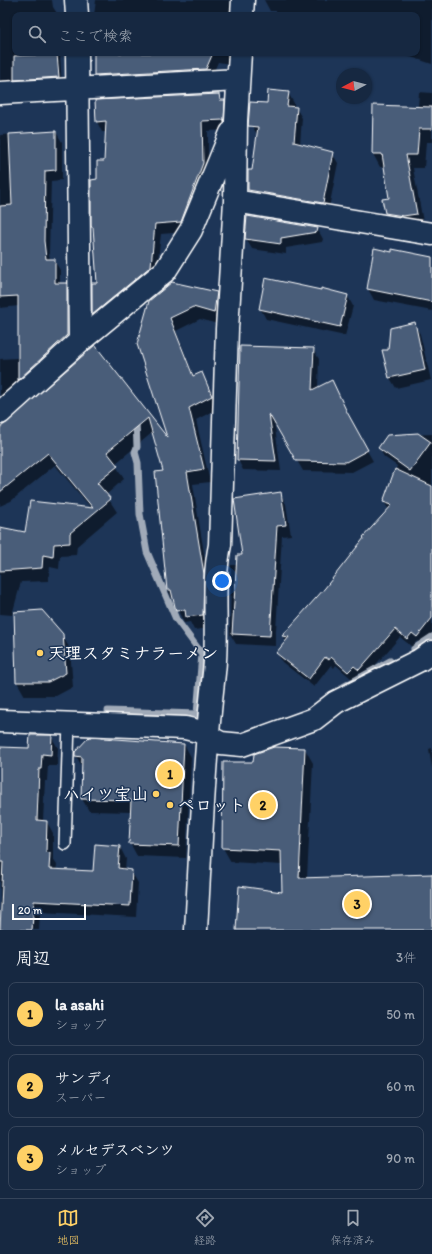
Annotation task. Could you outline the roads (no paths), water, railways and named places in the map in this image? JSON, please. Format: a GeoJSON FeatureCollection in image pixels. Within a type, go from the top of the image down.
{"type":"FeatureCollection","features":[{"type":"Feature","properties":{"kind":"street"},"geometry":{"type":"LineString","coordinates":[[76,0],[76,12]]}},
{"type":"Feature","properties":{"kind":"street"},"geometry":{"type":"LineString","coordinates":[[242,12],[243,0]]}},
{"type":"Feature","properties":{"kind":"street"},"geometry":{"type":"LineString","coordinates":[[77,56],[80,341]]}},
{"type":"Feature","properties":{"kind":"street"},"geometry":{"type":"LineString","coordinates":[[196,930],[207,736],[214,672],[216,574],[220,546],[240,56]]}},
{"type":"Feature","properties":{"kind":"street"},"geometry":{"type":"LineString","coordinates":[[0,93],[238,80]]}},
{"type":"Feature","properties":{"kind":"street"},"geometry":{"type":"LineString","coordinates":[[0,413],[80,341],[165,271],[191,230],[236,120]]}},
{"type":"Feature","properties":{"kind":"street"},"geometry":{"type":"LineString","coordinates":[[235,201],[432,234]]}},
{"type":"Feature","properties":{"kind":"street"},"geometry":{"type":"LineString","coordinates":[[0,720],[185,728],[221,743],[242,745],[314,719],[336,702],[420,660],[432,652]]}},
{"type":"Feature","properties":{"kind":"lane"},"geometry":{"type":"LineString","coordinates":[[65,844],[69,724]]}},
{"type":"Feature","properties":{"kind":"waterway"},"geometry":{"type":"LineString","coordinates":[[108,711],[197,714],[202,654],[176,619],[147,552],[140,514],[138,463],[135,452],[137,447],[136,420]]}},
{"type":"Feature","properties":{"kind":"waterway"},"geometry":{"type":"LineString","coordinates":[[414,649],[432,637]]}},
{"type":"Feature","properties":{"kind":"waterway"},"geometry":{"type":"LineString","coordinates":[[343,687],[390,661]]}},
{"type":"Feature","properties":{"kind":"place","name":"天理スタミナラーメン"},"geometry":{"type":"Point","coordinates":[40,653]}},
{"type":"Feature","properties":{"kind":"place","name":"la asahi"},"geometry":{"type":"Point","coordinates":[170,774]}},
{"type":"Feature","properties":{"kind":"place","name":"ハイツ宝山"},"geometry":{"type":"Point","coordinates":[156,794]}},
{"type":"Feature","properties":{"kind":"place","name":"ペロット"},"geometry":{"type":"Point","coordinates":[170,805]}},
{"type":"Feature","properties":{"kind":"place","name":"サンディ"},"geometry":{"type":"Point","coordinates":[263,805]}},
{"type":"Feature","properties":{"kind":"place","name":"メルセデスベンツ"},"geometry":{"type":"Point","coordinates":[357,904]}}]}
